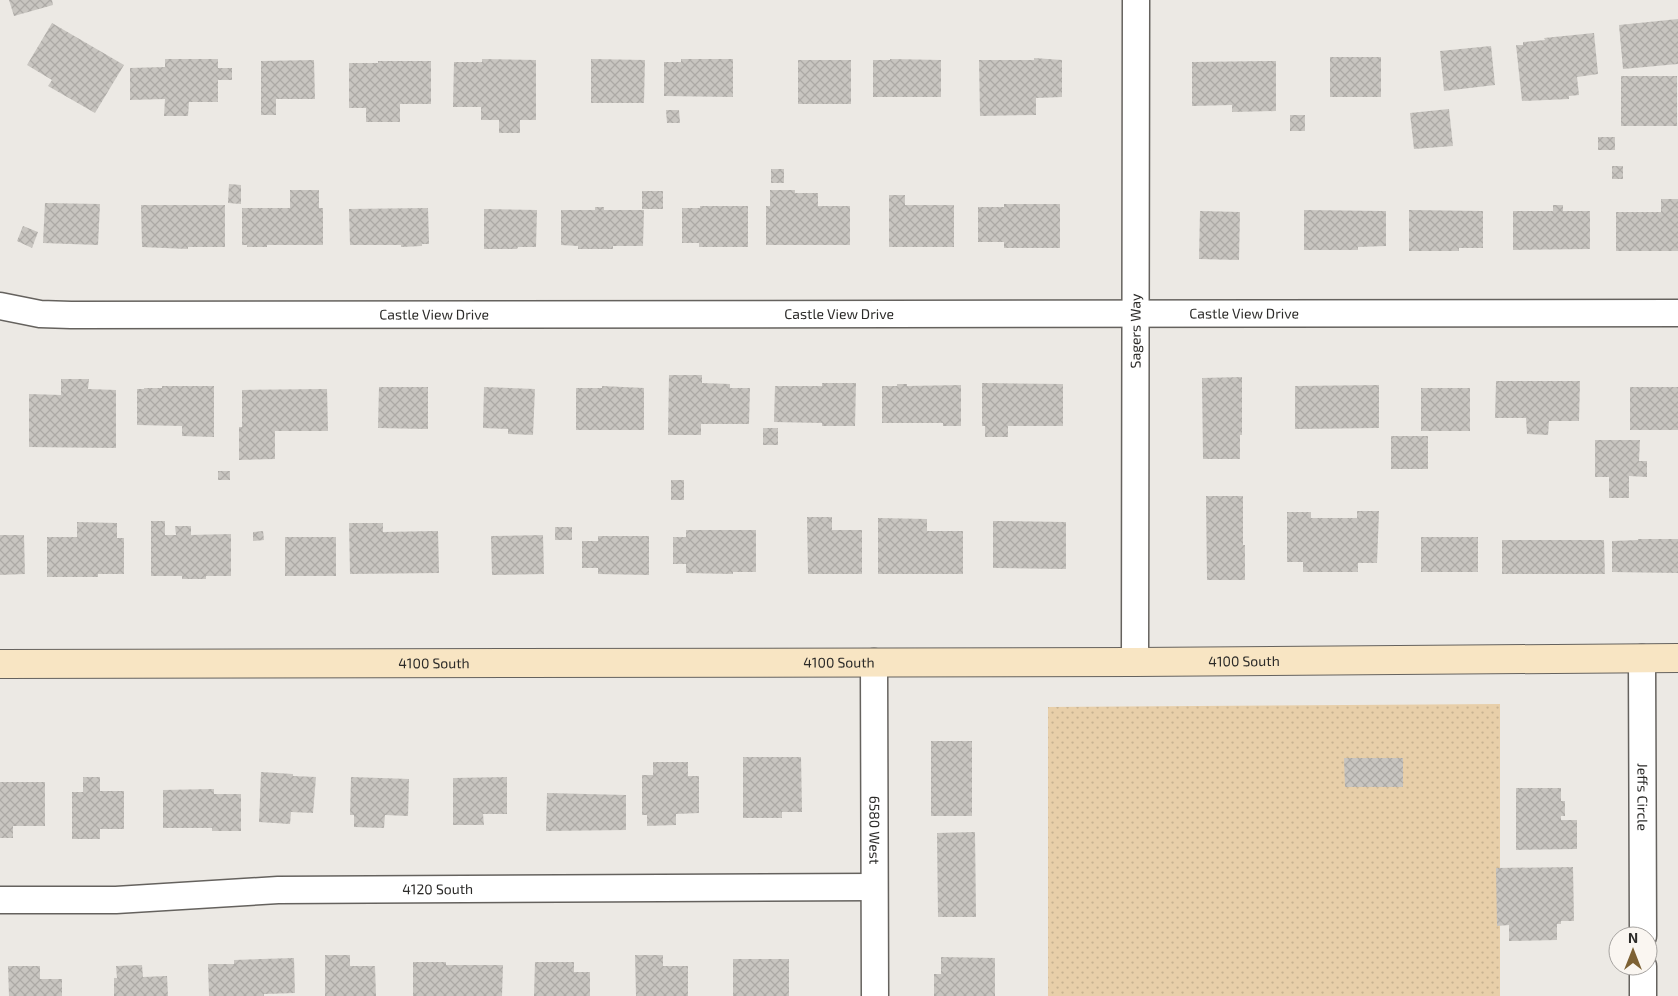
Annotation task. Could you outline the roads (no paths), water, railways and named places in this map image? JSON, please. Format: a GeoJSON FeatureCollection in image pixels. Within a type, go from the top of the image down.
{"type":"FeatureCollection","features":[{"type":"Feature","properties":{"kind":"main road","name":"4100 South"},"geometry":{"type":"LineString","coordinates":[[0,664],[1135,662],[1678,658]]}},
{"type":"Feature","properties":{"kind":"street","name":"Sagers Way"},"geometry":{"type":"LineString","coordinates":[[1135,662],[1136,0]]}},
{"type":"Feature","properties":{"kind":"street","name":"Castle View Drive"},"geometry":{"type":"LineString","coordinates":[[0,306],[40,314],[71,316],[1678,313]]}},
{"type":"Feature","properties":{"kind":"street","name":"Jeffs Circle"},"geometry":{"type":"LineString","coordinates":[[1642,658],[1643,926]]}},
{"type":"Feature","properties":{"kind":"street","name":"6580 West"},"geometry":{"type":"LineString","coordinates":[[874,662],[875,996]]}},
{"type":"Feature","properties":{"kind":"street","name":"4120 South"},"geometry":{"type":"LineString","coordinates":[[0,900],[116,900],[278,890],[874,887]]}},
{"type":"Feature","properties":{"kind":"street"},"geometry":{"type":"LineString","coordinates":[[1643,976],[1643,996]]}}]}
